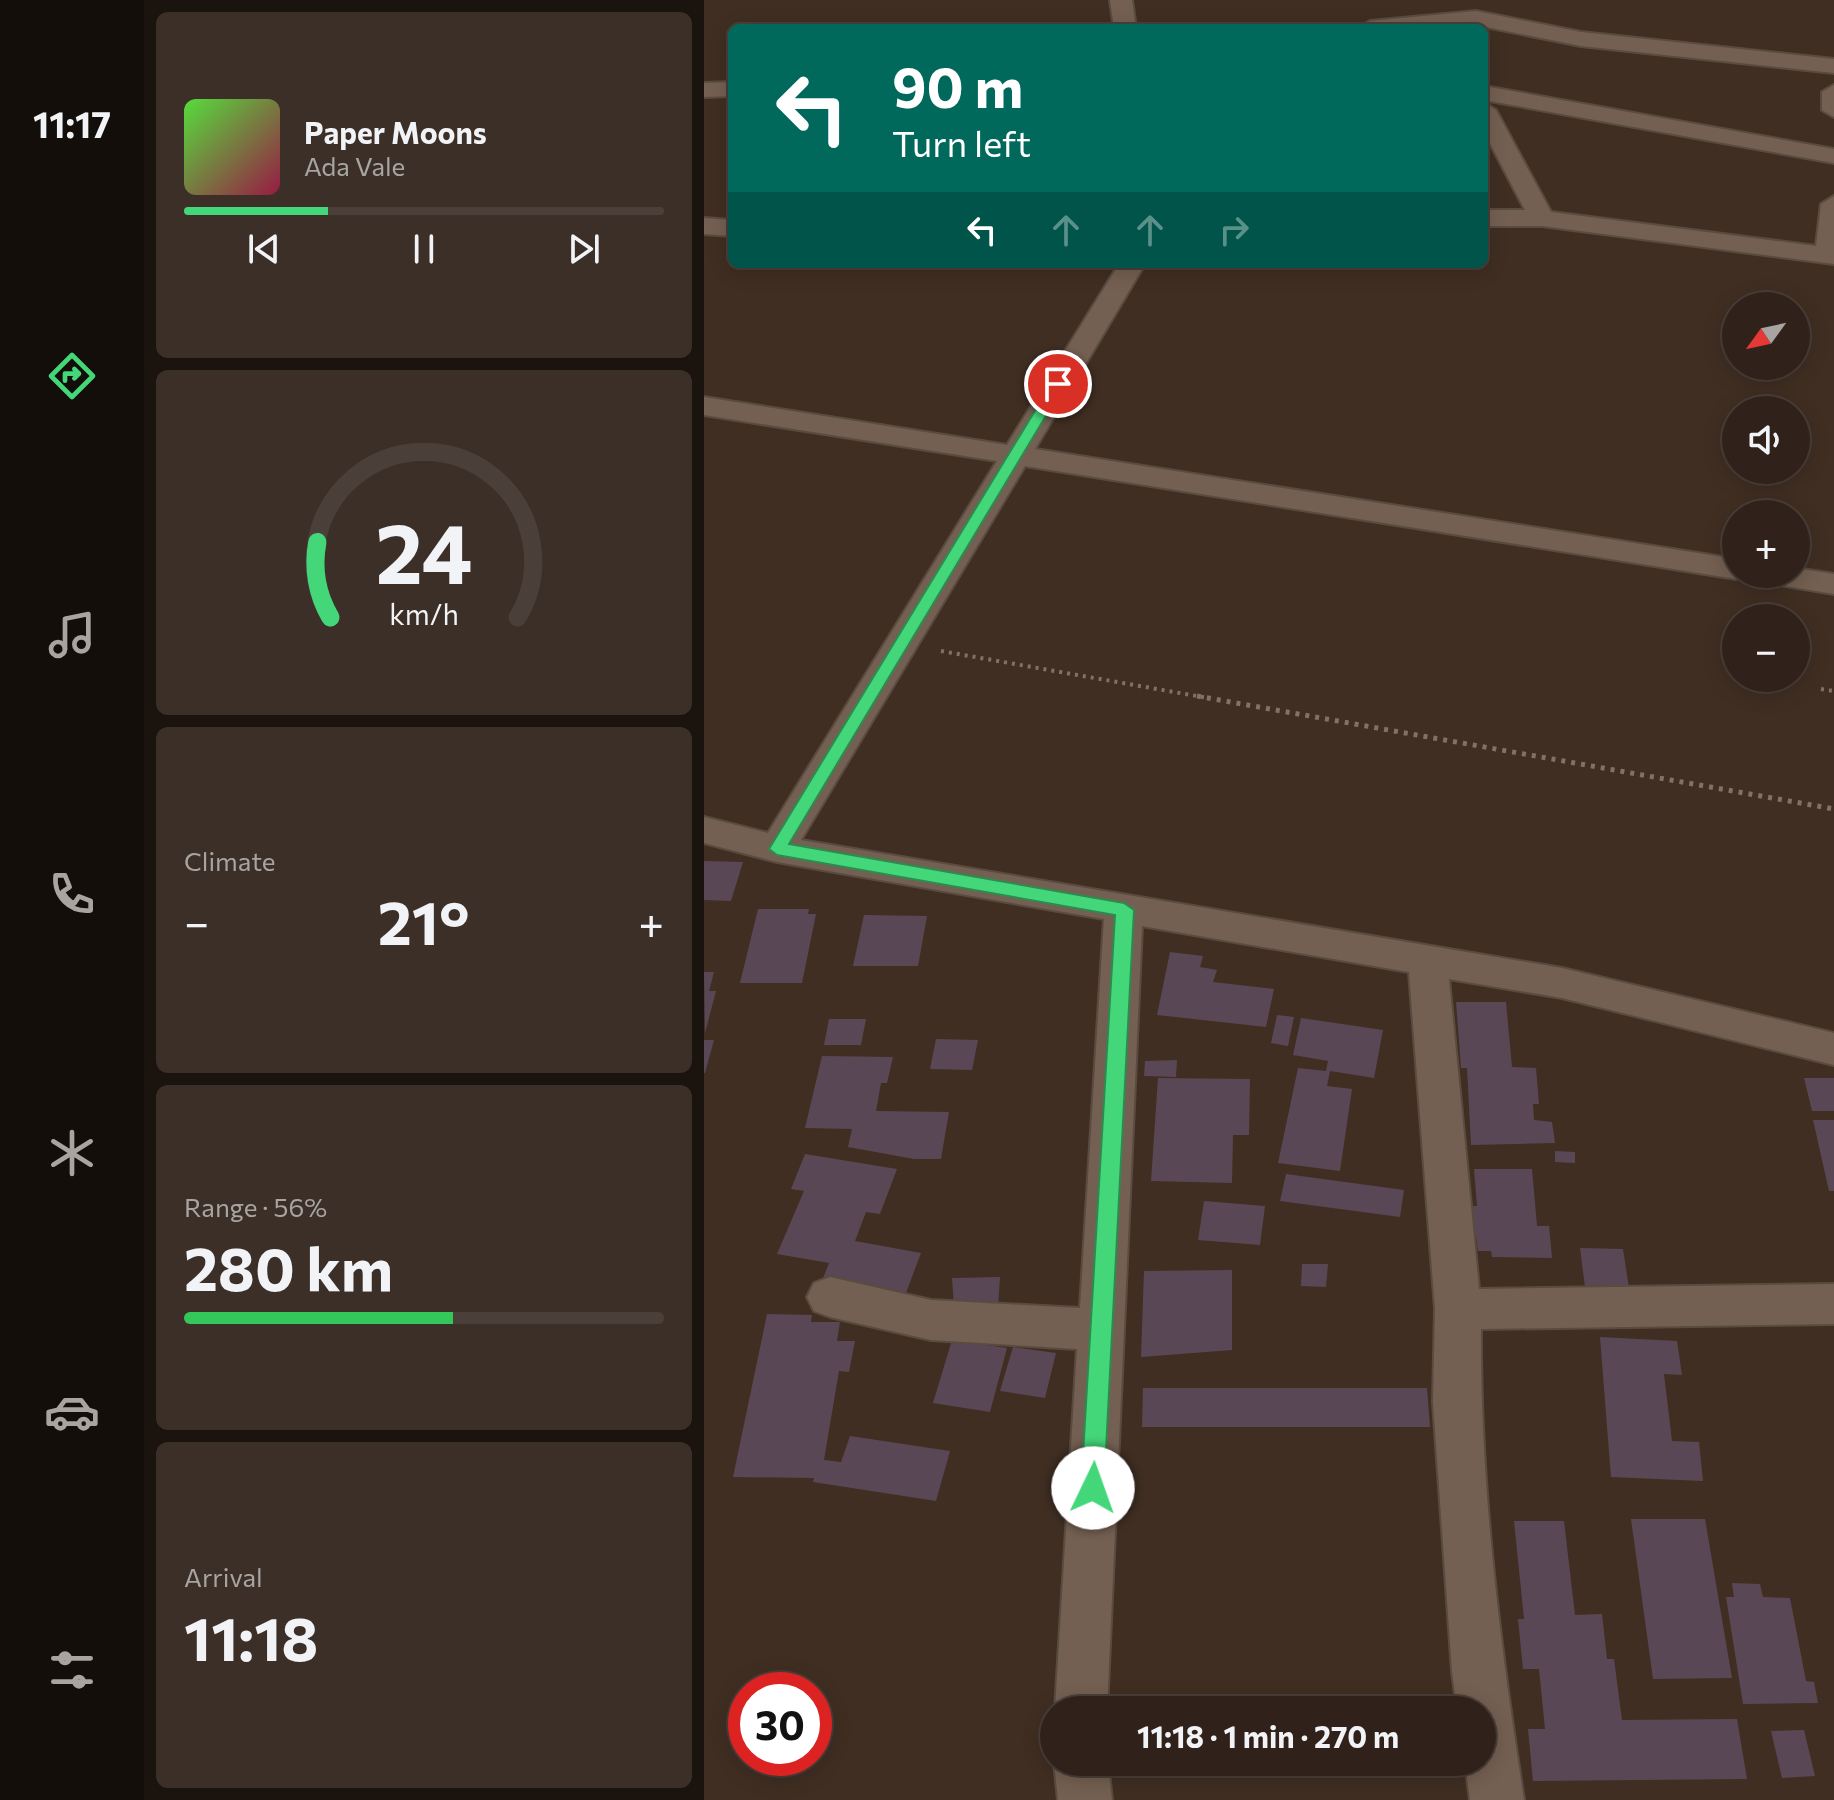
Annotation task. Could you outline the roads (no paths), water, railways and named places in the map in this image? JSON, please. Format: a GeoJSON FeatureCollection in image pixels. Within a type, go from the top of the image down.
{"type":"FeatureCollection","features":[{"type":"Feature","properties":{"kind":"street"},"geometry":{"type":"LineString","coordinates":[[1121,0],[1124,24]]}},
{"type":"Feature","properties":{"kind":"street"},"geometry":{"type":"LineString","coordinates":[[1412,24],[1476,18],[1581,39],[1834,66]]}},
{"type":"Feature","properties":{"kind":"street"},"geometry":{"type":"LineString","coordinates":[[704,90],[728,89]]}},
{"type":"Feature","properties":{"kind":"street"},"geometry":{"type":"LineString","coordinates":[[1834,92],[1834,110]]}},
{"type":"Feature","properties":{"kind":"street"},"geometry":{"type":"LineString","coordinates":[[1488,104],[1772,141],[1834,156]]}},
{"type":"Feature","properties":{"kind":"street"},"geometry":{"type":"LineString","coordinates":[[1488,111],[1542,218]]}},
{"type":"Feature","properties":{"kind":"street"},"geometry":{"type":"LineString","coordinates":[[1488,218],[1542,218],[1831,256],[1834,204]]}},
{"type":"Feature","properties":{"kind":"street"},"geometry":{"type":"LineString","coordinates":[[704,226],[728,228]]}},
{"type":"Feature","properties":{"kind":"street"},"geometry":{"type":"LineString","coordinates":[[777,849],[1130,268]]}},
{"type":"Feature","properties":{"kind":"street"},"geometry":{"type":"LineString","coordinates":[[704,406],[1722,567]]}},
{"type":"Feature","properties":{"kind":"street"},"geometry":{"type":"LineString","coordinates":[[1810,580],[1834,584]]}},
{"type":"Feature","properties":{"kind":"street"},"geometry":{"type":"LineString","coordinates":[[704,830],[777,849],[1562,983],[1834,1049]]}},
{"type":"Feature","properties":{"kind":"street"},"geometry":{"type":"LineString","coordinates":[[1082,1696],[1124,910]]}},
{"type":"Feature","properties":{"kind":"street"},"geometry":{"type":"LineString","coordinates":[[1428,960],[1458,1309],[1457,1402],[1478,1671],[1497,1800]]}},
{"type":"Feature","properties":{"kind":"street"},"geometry":{"type":"LineString","coordinates":[[830,1297],[931,1320],[1101,1330]]}},
{"type":"Feature","properties":{"kind":"street"},"geometry":{"type":"LineString","coordinates":[[1458,1309],[1834,1304]]}},
{"type":"Feature","properties":{"kind":"street"},"geometry":{"type":"LineString","coordinates":[[1082,1776],[1085,1800]]}}]}
